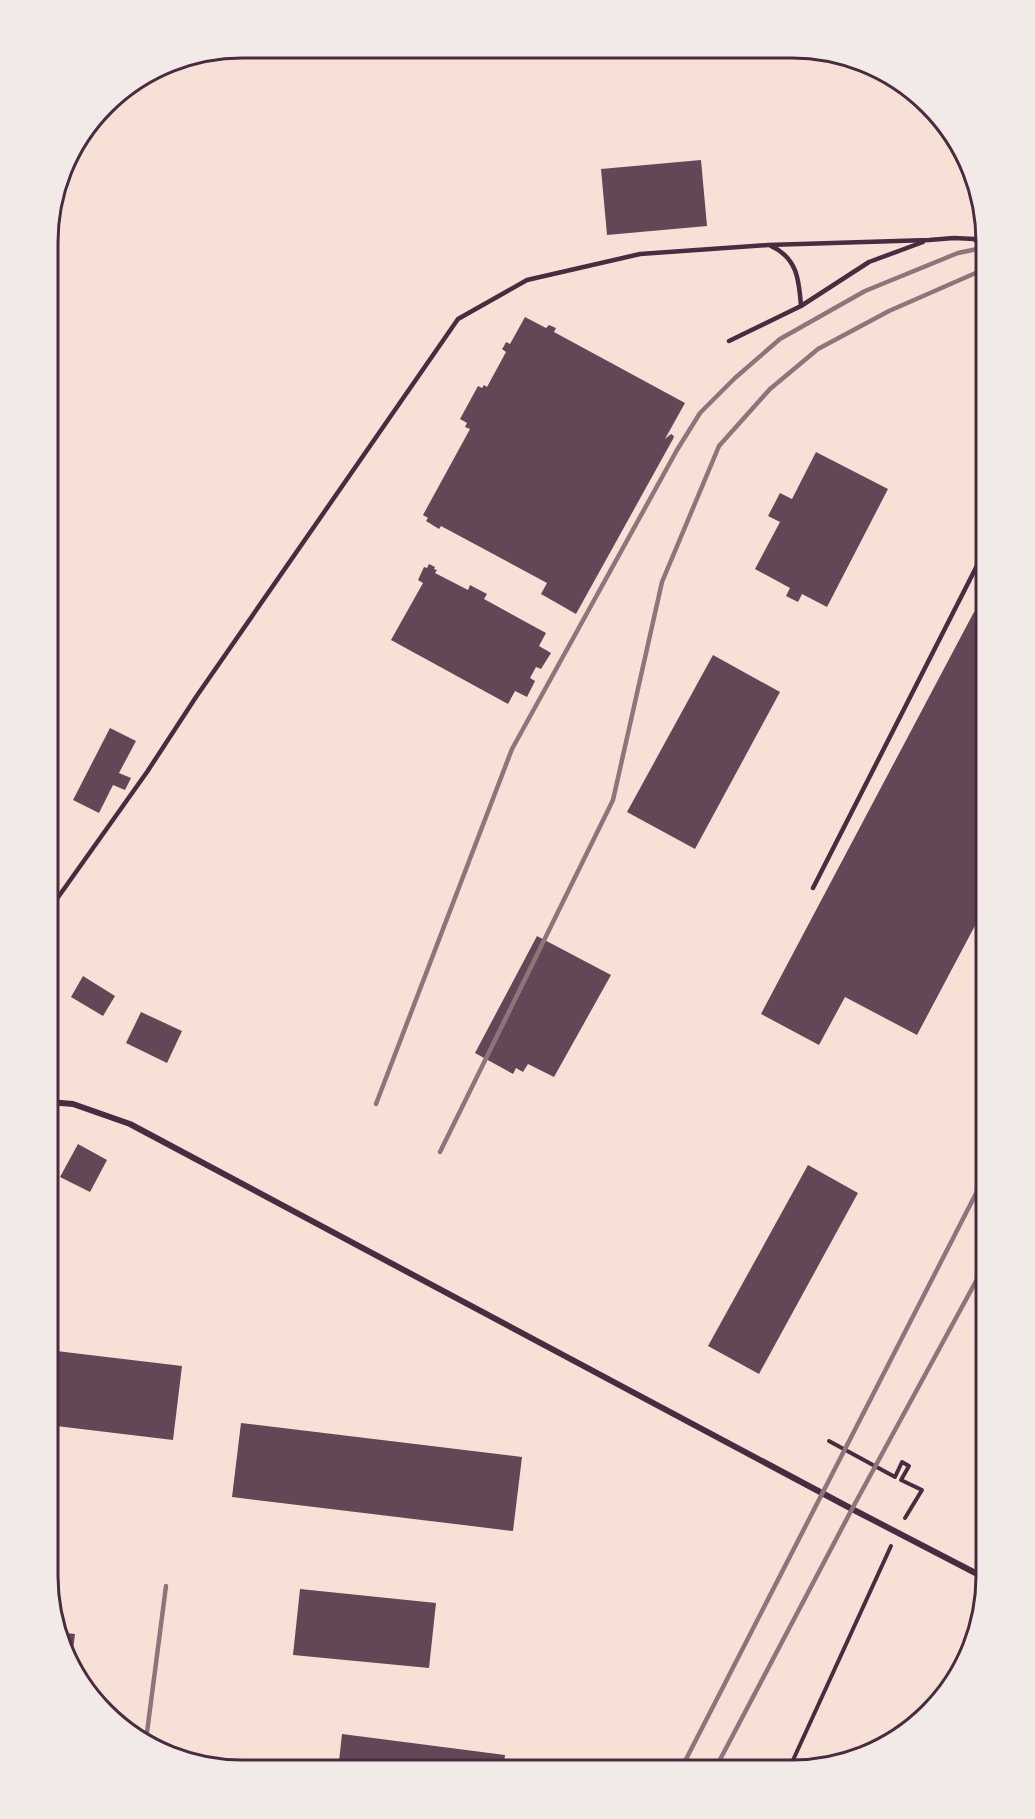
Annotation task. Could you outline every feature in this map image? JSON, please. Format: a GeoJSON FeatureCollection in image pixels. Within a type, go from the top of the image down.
{"type":"FeatureCollection","features":[{"type":"Feature","properties":{"kind":"street"},"geometry":{"type":"LineString","coordinates":[[58,1103],[72,1104],[130,1124],[976,1573]]}},
{"type":"Feature","properties":{"kind":"lane"},"geometry":{"type":"LineString","coordinates":[[58,897],[147,772],[196,697],[458,319],[527,280],[640,254],[768,245],[954,238],[976,241]]}},
{"type":"Feature","properties":{"kind":"lane"},"geometry":{"type":"LineString","coordinates":[[729,341],[801,306],[869,262],[929,240]]}},
{"type":"Feature","properties":{"kind":"lane"},"geometry":{"type":"LineString","coordinates":[[768,245],[782,251],[791,261],[800,285],[801,306]]}},
{"type":"Feature","properties":{"kind":"lane"},"geometry":{"type":"LineString","coordinates":[[813,888],[976,568]]}},
{"type":"Feature","properties":{"kind":"path"},"geometry":{"type":"LineString","coordinates":[[793,1760],[897,1531],[922,1490],[900,1480],[909,1466],[902,1462],[895,1478],[829,1442]]}},
{"type":"Feature","properties":{"kind":"building"},"geometry":{"type":"Polygon","coordinates":[[[701,160],[707,226],[607,235],[601,169],[701,160]]]}},
{"type":"Feature","properties":{"kind":"building"},"geometry":{"type":"Polygon","coordinates":[[[525,317],[546,328],[549,325],[556,328],[554,332],[685,403],[665,439],[671,434],[674,436],[673,439],[576,614],[541,594],[547,583],[441,526],[439,529],[426,521],[428,518],[423,515],[470,429],[465,427],[467,423],[460,419],[478,386],[487,387],[506,352],[502,349],[506,342],[510,344],[525,317]]]}},
{"type":"Feature","properties":{"kind":"building"},"geometry":{"type":"Polygon","coordinates":[[[816,452],[888,489],[827,607],[802,594],[798,602],[786,596],[790,588],[755,569],[780,522],[768,516],[780,493],[792,499],[816,452]]]}},
{"type":"Feature","properties":{"kind":"building"},"geometry":{"type":"Polygon","coordinates":[[[429,564],[437,570],[435,573],[468,590],[470,585],[487,594],[484,599],[546,633],[539,646],[551,653],[541,669],[536,667],[530,678],[535,681],[527,697],[515,691],[508,704],[391,640],[423,583],[418,580],[424,567],[427,568],[429,564]]]}},
{"type":"Feature","properties":{"kind":"building"},"geometry":{"type":"Polygon","coordinates":[[[974,612],[976,613],[976,924],[917,1035],[845,997],[819,1045],[761,1014],[974,612]]]}},
{"type":"Feature","properties":{"kind":"building"},"geometry":{"type":"Polygon","coordinates":[[[713,655],[780,692],[695,849],[627,812],[713,655]]]}},
{"type":"Feature","properties":{"kind":"building"},"geometry":{"type":"Polygon","coordinates":[[[110,728],[136,741],[119,773],[131,778],[125,790],[113,785],[99,813],[73,800],[110,728]]]}},
{"type":"Feature","properties":{"kind":"building"},"geometry":{"type":"Polygon","coordinates":[[[537,936],[611,975],[554,1077],[528,1064],[523,1072],[516,1068],[513,1074],[475,1053],[537,936]]]}},
{"type":"Feature","properties":{"kind":"building"},"geometry":{"type":"Polygon","coordinates":[[[83,976],[115,996],[103,1016],[71,997],[83,976]]]}},
{"type":"Feature","properties":{"kind":"building"},"geometry":{"type":"Polygon","coordinates":[[[141,1012],[182,1031],[167,1063],[126,1043],[141,1012]]]}},
{"type":"Feature","properties":{"kind":"building"},"geometry":{"type":"Polygon","coordinates":[[[78,1144],[107,1160],[90,1192],[60,1177],[78,1144]]]}},
{"type":"Feature","properties":{"kind":"building"},"geometry":{"type":"Polygon","coordinates":[[[808,1165],[858,1193],[759,1374],[708,1346],[808,1165]]]}},
{"type":"Feature","properties":{"kind":"building"},"geometry":{"type":"Polygon","coordinates":[[[58,1351],[182,1366],[173,1440],[58,1426],[58,1351]]]}},
{"type":"Feature","properties":{"kind":"building"},"geometry":{"type":"Polygon","coordinates":[[[241,1423],[522,1457],[513,1531],[232,1497],[241,1423]]]}},
{"type":"Feature","properties":{"kind":"building"},"geometry":{"type":"Polygon","coordinates":[[[300,1589],[436,1603],[429,1668],[293,1655],[300,1589]]]}},
{"type":"Feature","properties":{"kind":"building"},"geometry":{"type":"Polygon","coordinates":[[[67,1633],[75,1634],[73,1649],[67,1633]]]}},
{"type":"Feature","properties":{"kind":"building"},"geometry":{"type":"Polygon","coordinates":[[[342,1734],[505,1755],[504,1760],[339,1760],[342,1734]]]}},
{"type":"Feature","properties":{"kind":"railway"},"geometry":{"type":"LineString","coordinates":[[376,1104],[512,749],[677,450],[700,413],[735,378],[780,339],[865,291],[958,253],[976,249]]}},
{"type":"Feature","properties":{"kind":"railway"},"geometry":{"type":"LineString","coordinates":[[440,1152],[613,800],[662,582],[719,446],[770,389],[818,349],[889,311],[976,273]]}},
{"type":"Feature","properties":{"kind":"railway"},"geometry":{"type":"LineString","coordinates":[[686,1760],[976,1193]]}},
{"type":"Feature","properties":{"kind":"railway"},"geometry":{"type":"LineString","coordinates":[[720,1760],[852,1509],[976,1281]]}},
{"type":"Feature","properties":{"kind":"railway"},"geometry":{"type":"LineString","coordinates":[[147,1734],[166,1586]]}}]}
